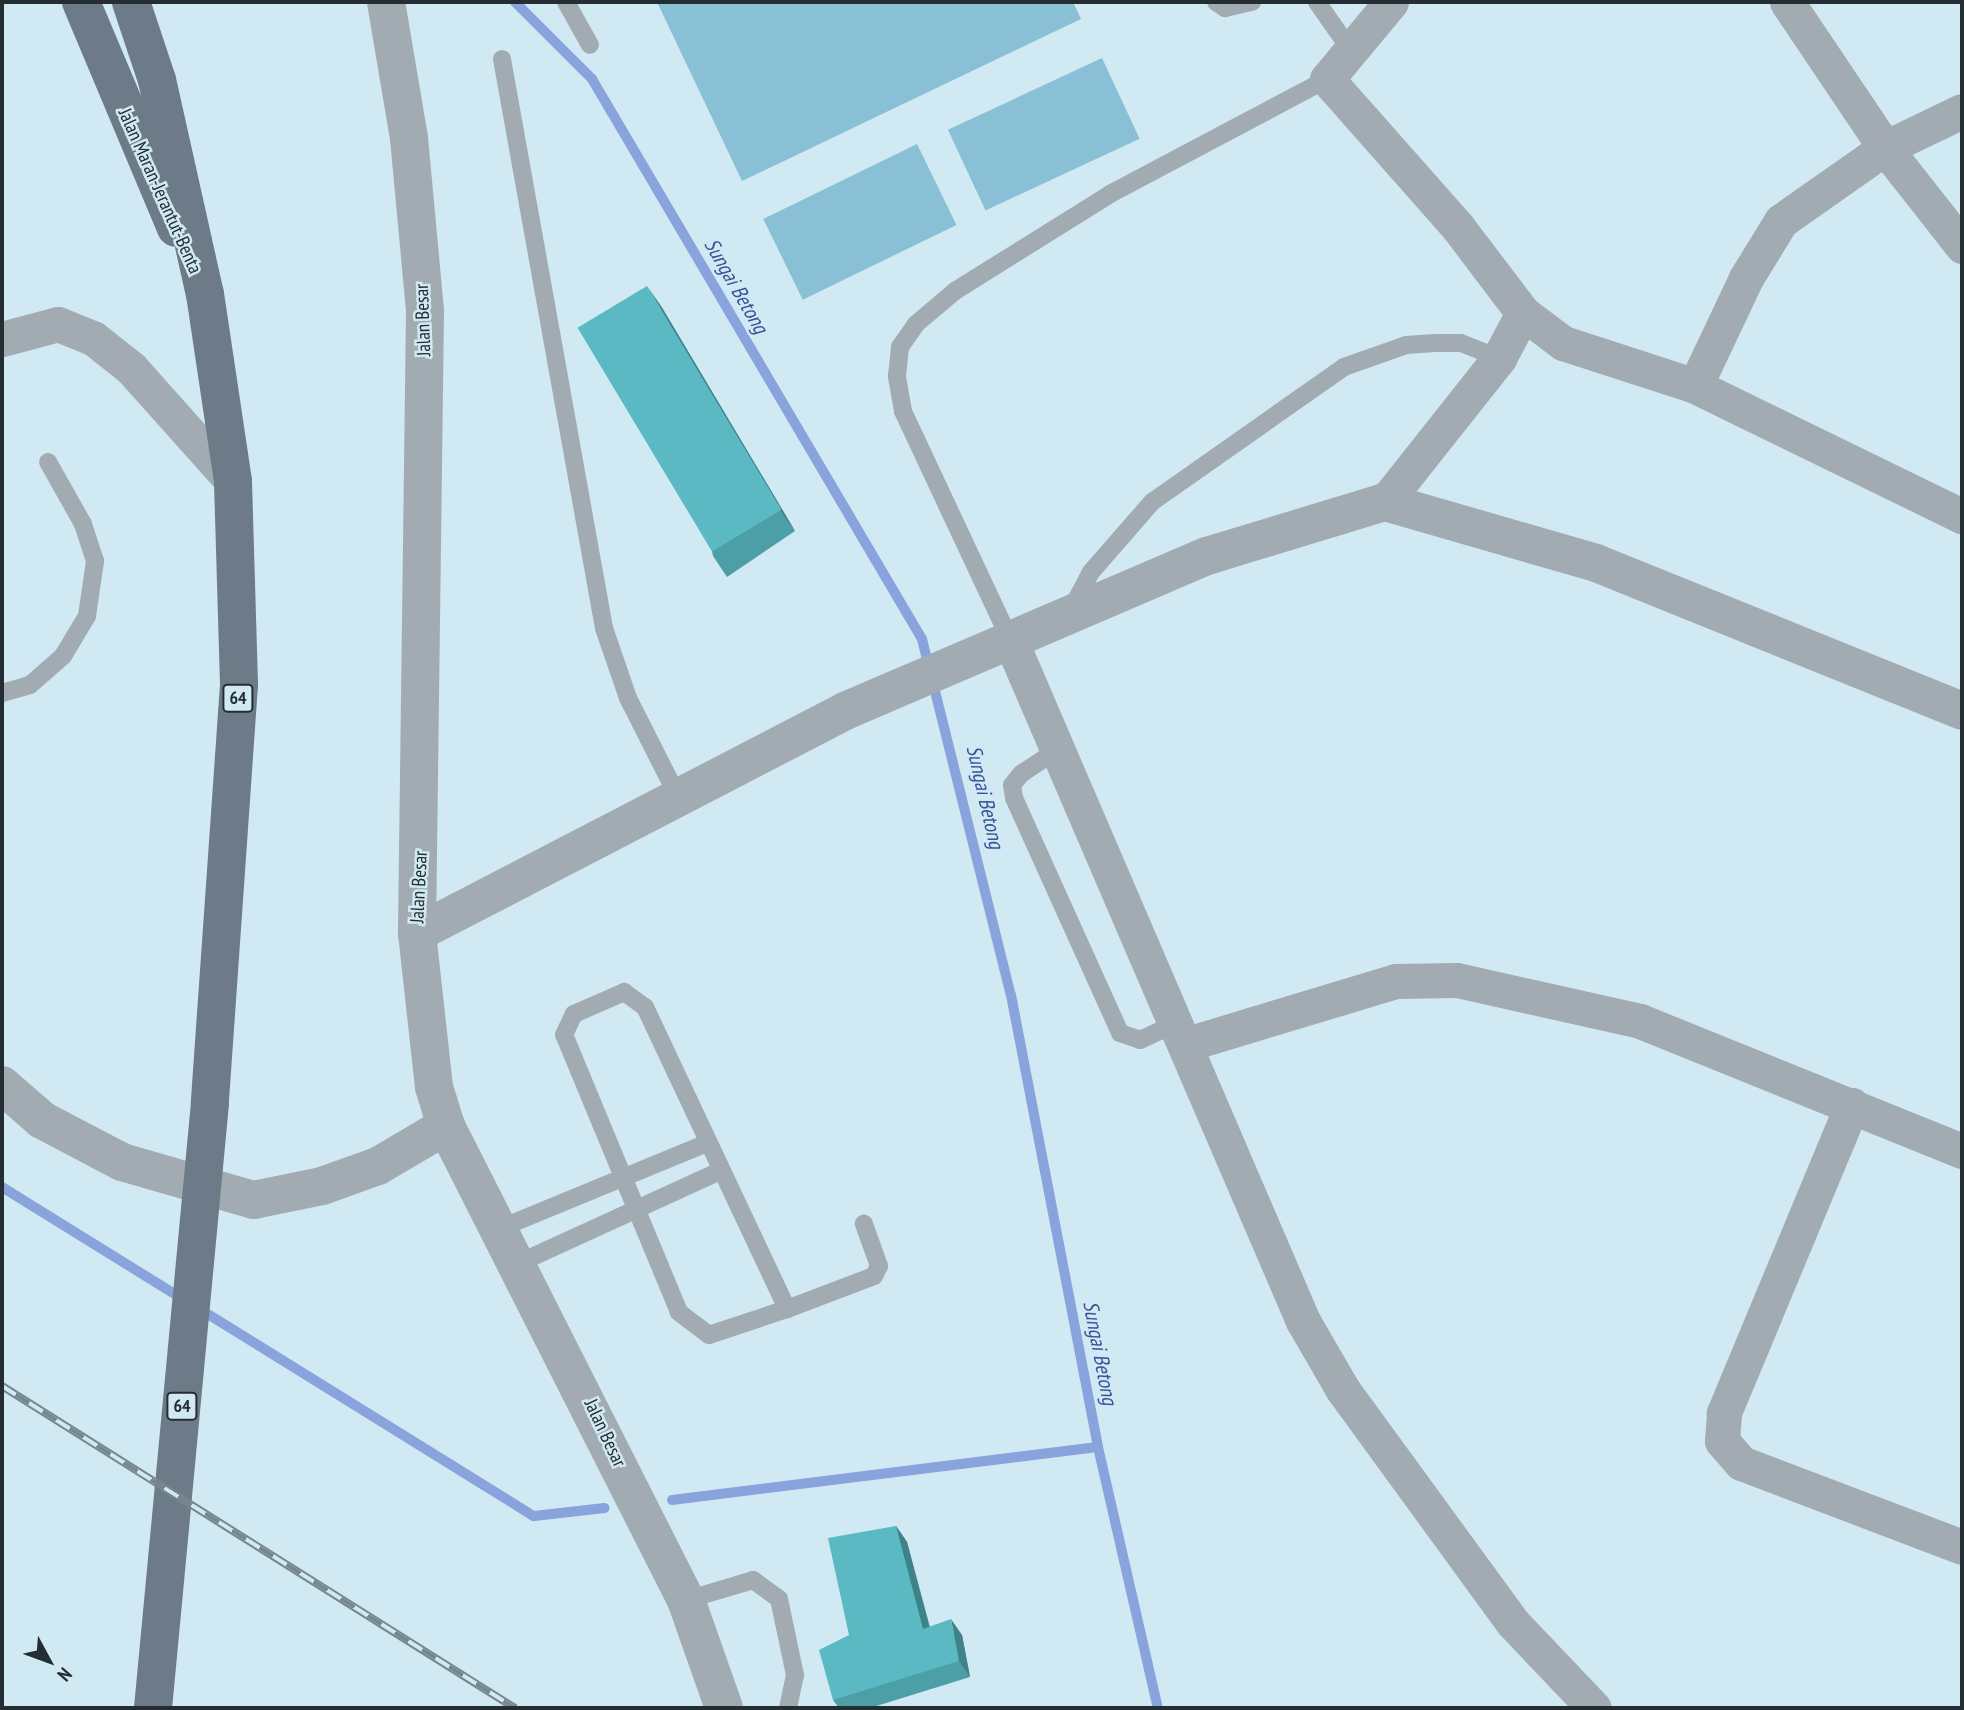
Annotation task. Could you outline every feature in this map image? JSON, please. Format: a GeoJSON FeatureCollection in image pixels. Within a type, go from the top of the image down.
{"type":"FeatureCollection","features":[{"type":"Feature","properties":{"kind":"main road","name":"Jalan Maran-Jerantut-Benta"},"geometry":{"type":"LineString","coordinates":[[81,2],[205,294]]}},
{"type":"Feature","properties":{"kind":"main road","name":"Jalan Maran-Jerantut-Benta"},"geometry":{"type":"LineString","coordinates":[[131,2],[157,80],[205,294]]}},
{"type":"Feature","properties":{"kind":"main road","name":"64"},"geometry":{"type":"LineString","coordinates":[[153,1708],[210,1103],[239,685],[233,482],[205,294]]}},
{"type":"Feature","properties":{"kind":"street","name":"Jalan Besar"},"geometry":{"type":"LineString","coordinates":[[386,2],[408,127],[425,311],[417,933],[423,1020],[446,1126],[501,1228],[686,1600],[724,1708]]}},
{"type":"Feature","properties":{"kind":"street"},"geometry":{"type":"LineString","coordinates":[[1391,2],[1327,79],[1457,226],[1523,313],[1563,342],[1695,386],[1962,516]]}},
{"type":"Feature","properties":{"kind":"street"},"geometry":{"type":"LineString","coordinates":[[1787,2],[1885,148],[1962,246]]}},
{"type":"Feature","properties":{"kind":"street"},"geometry":{"type":"LineString","coordinates":[[1695,386],[1746,278],[1781,221],[1885,148],[1962,111]]}},
{"type":"Feature","properties":{"kind":"street"},"geometry":{"type":"LineString","coordinates":[[1385,502],[1499,358],[1523,313]]}},
{"type":"Feature","properties":{"kind":"street"},"geometry":{"type":"LineString","coordinates":[[2,339],[58,324],[93,338],[131,368],[233,482]]}},
{"type":"Feature","properties":{"kind":"street"},"geometry":{"type":"LineString","coordinates":[[417,933],[845,711],[1000,648],[1207,556],[1385,502],[1596,562],[1962,711]]}},
{"type":"Feature","properties":{"kind":"street"},"geometry":{"type":"LineString","coordinates":[[1000,648],[1057,750],[1182,1034],[1270,1253],[1343,1390],[1513,1623],[1594,1708]]}},
{"type":"Feature","properties":{"kind":"street"},"geometry":{"type":"LineString","coordinates":[[1182,1034],[1396,981],[1457,980],[1640,1021],[1962,1151]]}},
{"type":"Feature","properties":{"kind":"street"},"geometry":{"type":"LineString","coordinates":[[2,1085],[42,1120],[122,1162],[254,1200],[322,1186],[378,1166],[446,1126]]}},
{"type":"Feature","properties":{"kind":"street"},"geometry":{"type":"LineString","coordinates":[[1852,1105],[1724,1413],[1722,1441],[1741,1463],[1962,1547]]}},
{"type":"Feature","properties":{"kind":"lane"},"geometry":{"type":"LineString","coordinates":[[566,2],[590,45]]}},
{"type":"Feature","properties":{"kind":"lane"},"geometry":{"type":"LineString","coordinates":[[1216,2],[1225,8],[1252,2]]}},
{"type":"Feature","properties":{"kind":"lane"},"geometry":{"type":"LineString","coordinates":[[1317,2],[1352,52]]}},
{"type":"Feature","properties":{"kind":"lane"},"geometry":{"type":"LineString","coordinates":[[502,59],[604,628],[628,698],[678,797]]}},
{"type":"Feature","properties":{"kind":"lane"},"geometry":{"type":"LineString","coordinates":[[1000,648],[903,411],[897,376],[900,347],[916,324],[955,291],[1110,194],[1327,79]]}},
{"type":"Feature","properties":{"kind":"lane"},"geometry":{"type":"LineString","coordinates":[[1065,620],[1091,572],[1152,502],[1344,367],[1426,343],[1461,344],[1499,358]]}},
{"type":"Feature","properties":{"kind":"lane"},"geometry":{"type":"LineString","coordinates":[[2,694],[30,685],[63,656],[87,616],[95,561],[83,524],[48,462]]}},
{"type":"Feature","properties":{"kind":"lane"},"geometry":{"type":"LineString","coordinates":[[1057,750],[1021,774],[1012,785],[1014,798],[1120,1033],[1140,1040],[1182,1034]]}},
{"type":"Feature","properties":{"kind":"lane"},"geometry":{"type":"LineString","coordinates":[[787,1309],[705,1144],[645,1007],[624,992],[574,1014],[565,1035],[621,1178],[679,1312],[697,1330],[709,1335],[787,1309],[874,1276],[879,1266],[864,1224]]}},
{"type":"Feature","properties":{"kind":"lane"},"geometry":{"type":"LineString","coordinates":[[501,1228],[705,1144]]}},
{"type":"Feature","properties":{"kind":"lane"},"geometry":{"type":"LineString","coordinates":[[519,1264],[720,1171]]}},
{"type":"Feature","properties":{"kind":"lane"},"geometry":{"type":"LineString","coordinates":[[686,1600],[753,1580],[779,1600],[795,1675],[784,1708]]}},
{"type":"Feature","properties":{"kind":"shaded area"},"geometry":{"type":"Polygon","coordinates":[[[657,2],[1073,2],[1081,19],[742,181],[657,2]]]}},
{"type":"Feature","properties":{"kind":"shaded area"},"geometry":{"type":"Polygon","coordinates":[[[1102,58],[1140,139],[986,211],[948,130],[1102,58]]]}},
{"type":"Feature","properties":{"kind":"shaded area"},"geometry":{"type":"Polygon","coordinates":[[[917,144],[956,225],[803,300],[763,219],[917,144]]]}},
{"type":"Feature","properties":{"kind":"building"},"geometry":{"type":"Polygon","coordinates":[[[647,286],[781,510],[712,551],[578,328],[647,286]]]}},
{"type":"Feature","properties":{"kind":"building"},"geometry":{"type":"Polygon","coordinates":[[[896,1526],[923,1629],[951,1619],[959,1661],[833,1700],[819,1650],[849,1635],[828,1538],[896,1526]]]}},
{"type":"Feature","properties":{"kind":"waterway","name":"Sungai Betong"},"geometry":{"type":"LineString","coordinates":[[515,2],[592,79],[922,639],[1011,995],[1098,1447],[1158,1708]]}},
{"type":"Feature","properties":{"kind":"waterway"},"geometry":{"type":"LineString","coordinates":[[2,1187],[184,1300]]}},
{"type":"Feature","properties":{"kind":"waterway"},"geometry":{"type":"LineString","coordinates":[[198,1308],[534,1516],[605,1508]]}},
{"type":"Feature","properties":{"kind":"waterway"},"geometry":{"type":"LineString","coordinates":[[672,1500],[1098,1447]]}},
{"type":"Feature","properties":{"kind":"railway"},"geometry":{"type":"LineString","coordinates":[[2,1386],[515,1708]]}}]}
